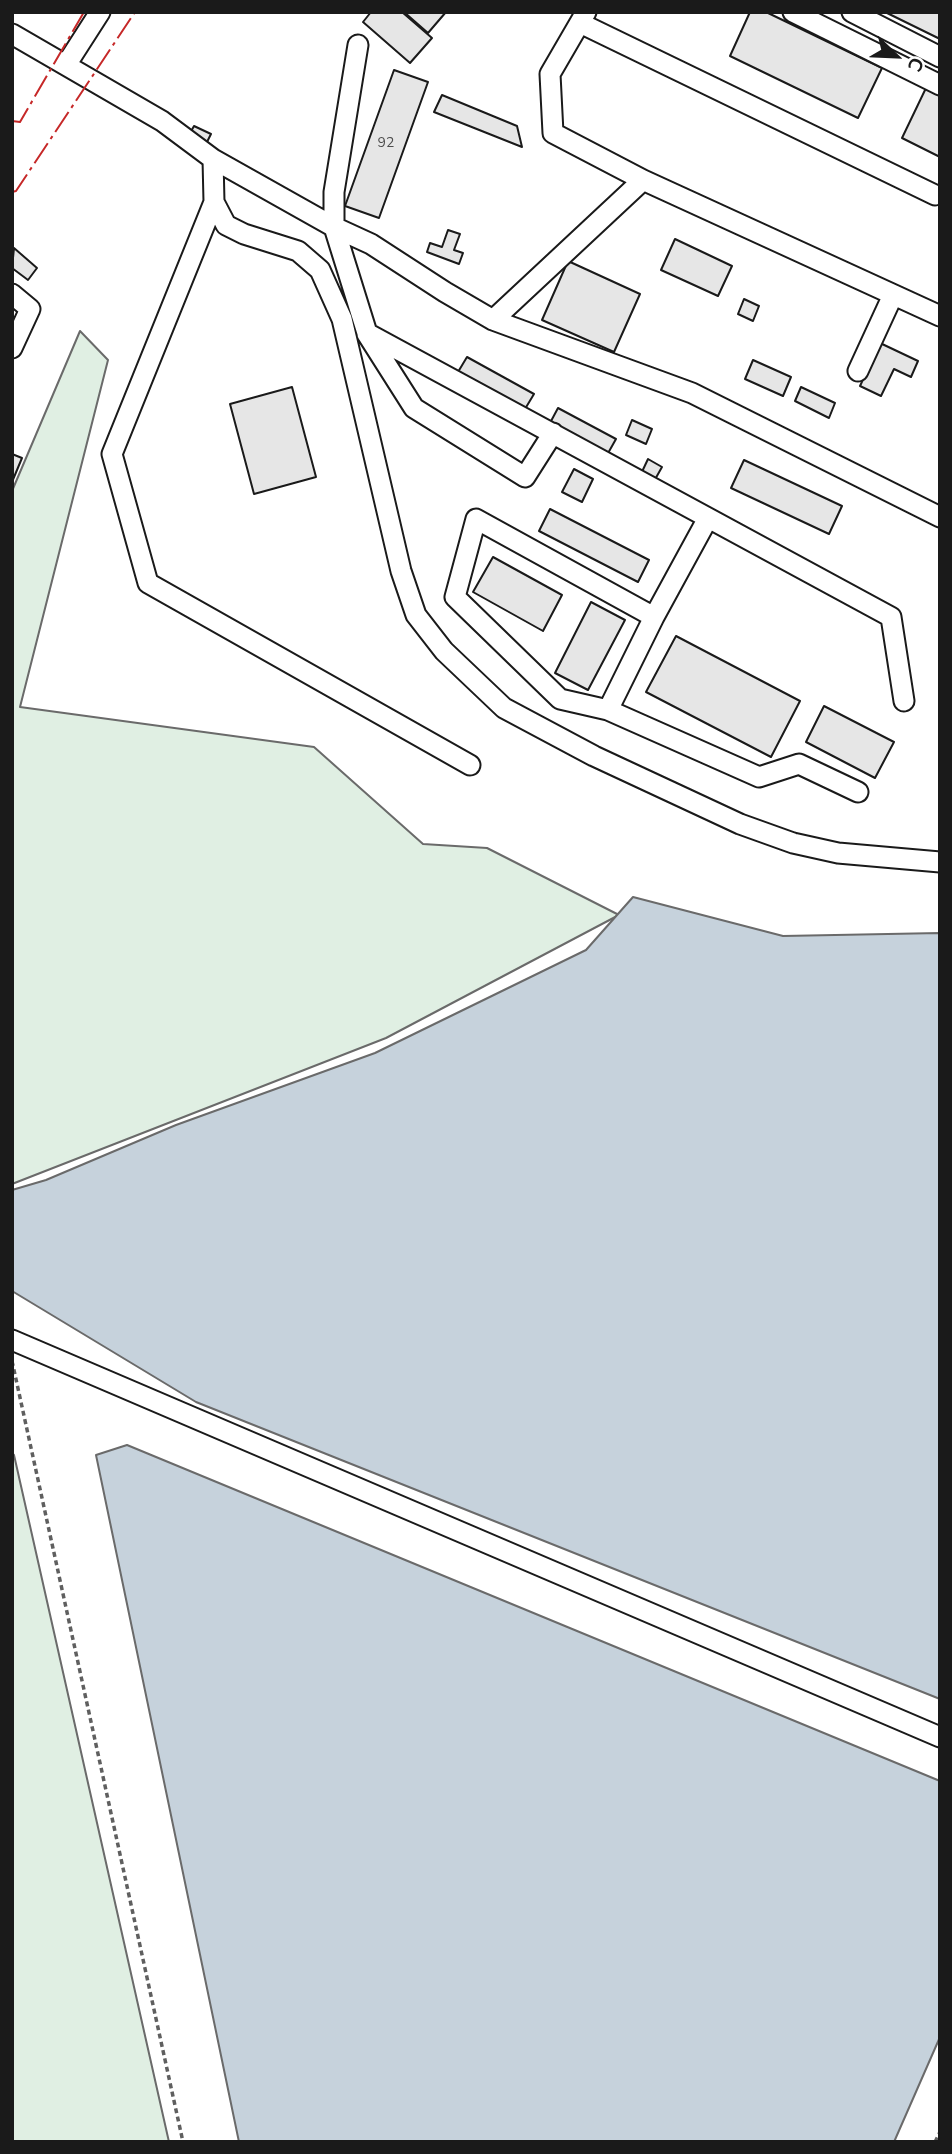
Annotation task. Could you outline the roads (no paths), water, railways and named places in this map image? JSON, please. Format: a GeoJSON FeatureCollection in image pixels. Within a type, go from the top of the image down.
{"type":"FeatureCollection","features":[{"type":"Feature","properties":{"kind":"lane"},"geometry":{"type":"LineString","coordinates":[[66,65],[100,12]]}},
{"type":"Feature","properties":{"kind":"lane"},"geometry":{"type":"LineString","coordinates":[[793,12],[940,85]]}},
{"type":"Feature","properties":{"kind":"lane"},"geometry":{"type":"LineString","coordinates":[[852,12],[940,57]]}},
{"type":"Feature","properties":{"kind":"lane"},"geometry":{"type":"LineString","coordinates":[[935,195],[583,18],[550,74],[553,133],[643,180],[940,316]]}},
{"type":"Feature","properties":{"kind":"lane"},"geometry":{"type":"LineString","coordinates":[[12,34],[162,121],[214,159],[334,227],[371,244],[493,320],[692,393],[940,517]]}},
{"type":"Feature","properties":{"kind":"lane"},"geometry":{"type":"LineString","coordinates":[[358,45],[334,192],[334,227],[367,333],[414,408],[525,477],[553,433]]}},
{"type":"Feature","properties":{"kind":"lane"},"geometry":{"type":"LineString","coordinates":[[214,159],[214,202],[112,454],[148,583],[470,765]]}},
{"type":"Feature","properties":{"kind":"lane"},"geometry":{"type":"LineString","coordinates":[[493,320],[643,180]]}},
{"type":"Feature","properties":{"kind":"lane"},"geometry":{"type":"LineString","coordinates":[[214,202],[226,225],[244,234],[298,251],[320,270],[341,319],[401,571],[416,615],[444,651],[504,708],[594,757],[793,843],[838,853],[940,862]]}},
{"type":"Feature","properties":{"kind":"lane"},"geometry":{"type":"LineString","coordinates":[[12,294],[30,309],[12,348]]}},
{"type":"Feature","properties":{"kind":"lane"},"geometry":{"type":"LineString","coordinates":[[858,371],[893,295]]}},
{"type":"Feature","properties":{"kind":"lane"},"geometry":{"type":"LineString","coordinates":[[367,333],[891,617],[904,701]]}},
{"type":"Feature","properties":{"kind":"lane"},"geometry":{"type":"LineString","coordinates":[[608,710],[654,617],[708,518]]}},
{"type":"Feature","properties":{"kind":"lane"},"geometry":{"type":"LineString","coordinates":[[654,617],[476,520],[455,597],[560,699],[608,710],[759,777],[800,764],[858,792]]}},
{"type":"Feature","properties":{"kind":"lane"},"geometry":{"type":"LineString","coordinates":[[12,1340],[940,1737]]}}]}
